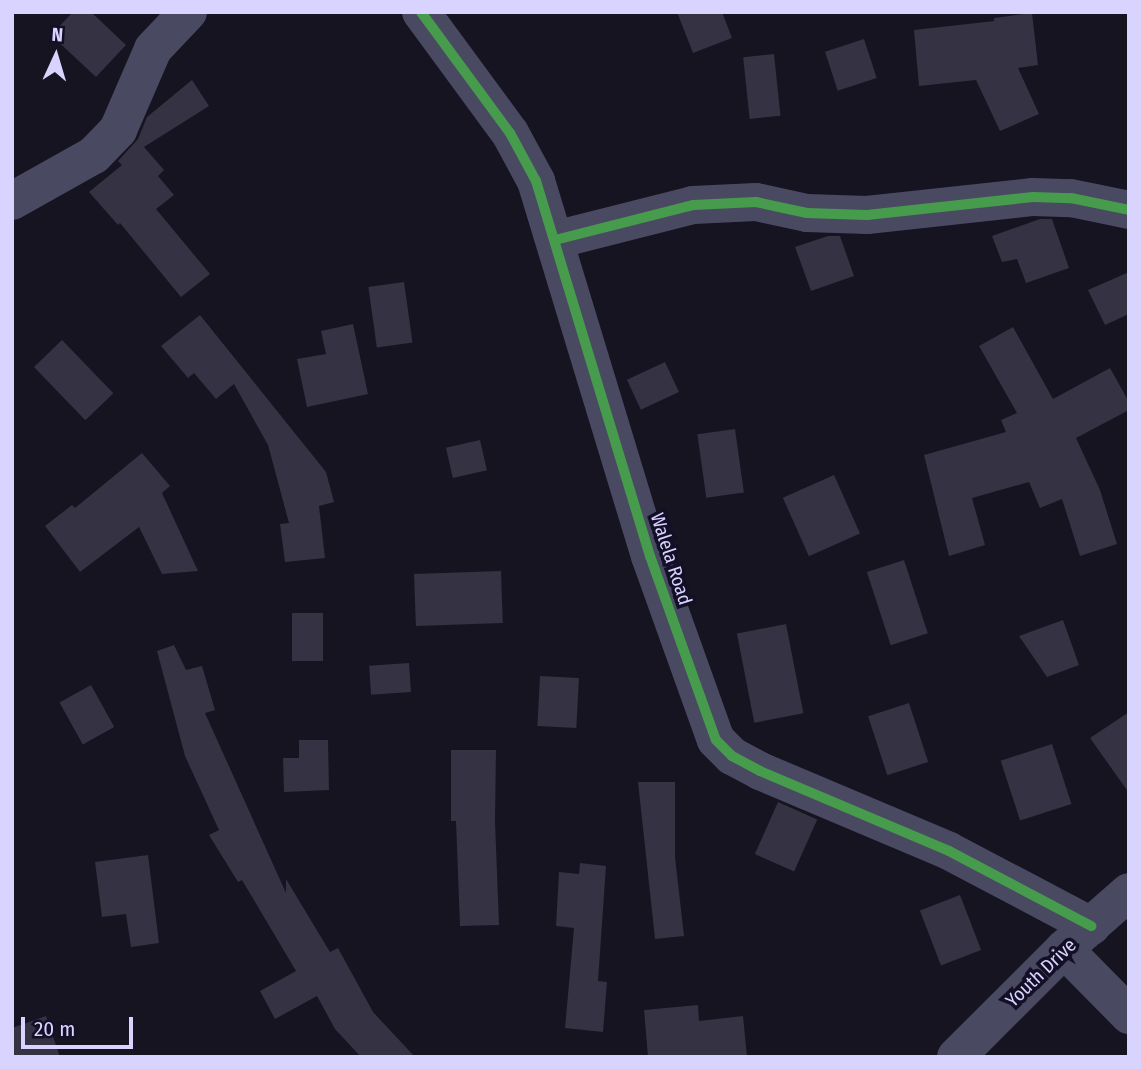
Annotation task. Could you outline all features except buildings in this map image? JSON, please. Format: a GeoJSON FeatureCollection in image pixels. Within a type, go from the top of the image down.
{"type":"FeatureCollection","features":[{"type":"Feature","properties":{"kind":"street"},"geometry":{"type":"LineString","coordinates":[[12,201],[94,155],[118,130],[153,49],[188,12]]}},
{"type":"Feature","properties":{"kind":"street","name":"Walela Road"},"geometry":{"type":"LineString","coordinates":[[421,12],[510,133],[536,181],[650,556],[716,740],[732,756],[760,771],[949,851],[1077,938],[1129,1014]]}},
{"type":"Feature","properties":{"kind":"street"},"geometry":{"type":"LineString","coordinates":[[555,240],[693,205],[756,202],[807,213],[867,215],[1033,197],[1071,198],[1129,210]]}},
{"type":"Feature","properties":{"kind":"street","name":"Youth Drive"},"geometry":{"type":"LineString","coordinates":[[956,1057],[1077,938],[1129,892]]}},
{"type":"Feature","properties":{"kind":"cycle path"},"geometry":{"type":"LineString","coordinates":[[421,12],[510,133],[536,181],[650,556],[716,740],[732,756],[760,771],[949,851],[1091,926]]}},
{"type":"Feature","properties":{"kind":"cycle path"},"geometry":{"type":"LineString","coordinates":[[555,240],[693,205],[756,202],[807,213],[867,215],[1033,197],[1071,198],[1129,210]]}}]}
